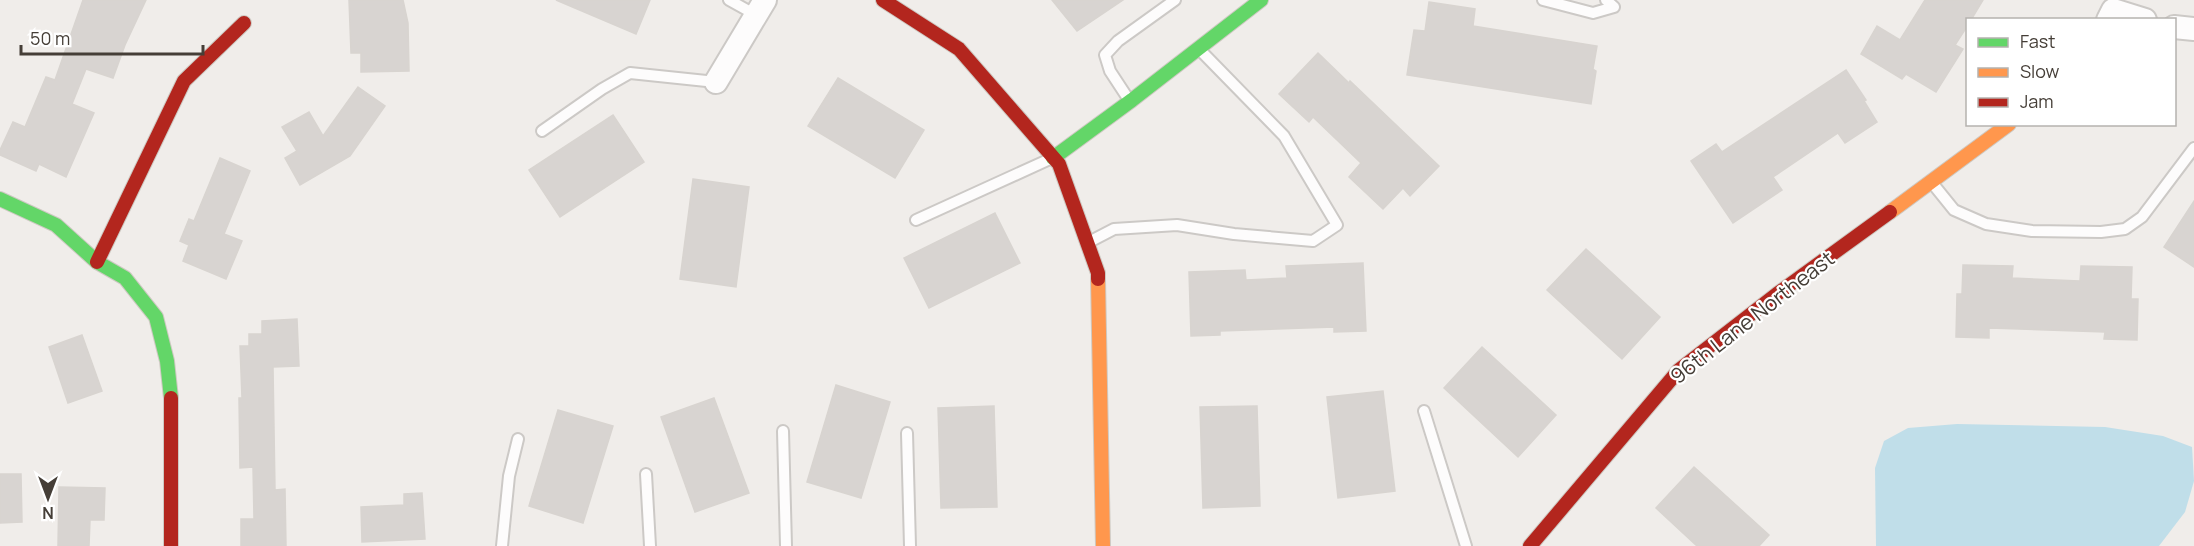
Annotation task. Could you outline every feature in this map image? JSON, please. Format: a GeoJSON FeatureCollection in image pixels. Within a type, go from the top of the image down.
{"type":"FeatureCollection","features":[{"type":"Feature","properties":{"kind":"street"},"geometry":{"type":"LineString","coordinates":[[1053,158],[1130,102],[1261,0]]}},
{"type":"Feature","properties":{"kind":"street"},"geometry":{"type":"LineString","coordinates":[[889,2],[959,49],[1059,164],[1098,273],[1103,546]]}},
{"type":"Feature","properties":{"kind":"street"},"geometry":{"type":"LineString","coordinates":[[716,82],[760,7]]}},
{"type":"Feature","properties":{"kind":"street"},"geometry":{"type":"LineString","coordinates":[[2112,10],[2138,18]]}},
{"type":"Feature","properties":{"kind":"street"},"geometry":{"type":"LineString","coordinates":[[97,262],[184,81],[244,23]]}},
{"type":"Feature","properties":{"kind":"street"},"geometry":{"type":"LineString","coordinates":[[2176,27],[2194,29]]}},
{"type":"Feature","properties":{"kind":"street","name":"96th Lane Northeast"},"geometry":{"type":"LineString","coordinates":[[1530,546],[1679,370],[2005,126]]}},
{"type":"Feature","properties":{"kind":"street"},"geometry":{"type":"LineString","coordinates":[[0,199],[56,225],[97,262],[125,278],[156,317],[167,361],[171,401],[171,546]]}},
{"type":"Feature","properties":{"kind":"lane"},"geometry":{"type":"LineString","coordinates":[[729,0],[760,7]]}},
{"type":"Feature","properties":{"kind":"lane"},"geometry":{"type":"LineString","coordinates":[[1130,102],[1110,71],[1105,55],[1118,41],[1175,0]]}},
{"type":"Feature","properties":{"kind":"lane"},"geometry":{"type":"LineString","coordinates":[[1543,0],[1593,14],[1614,7],[1606,0]]}},
{"type":"Feature","properties":{"kind":"lane"},"geometry":{"type":"LineString","coordinates":[[1087,243],[1114,229],[1177,225],[1234,234],[1313,240],[1337,225],[1284,136],[1199,49]]}},
{"type":"Feature","properties":{"kind":"lane"},"geometry":{"type":"LineString","coordinates":[[542,131],[602,89],[630,73],[716,82]]}},
{"type":"Feature","properties":{"kind":"lane"},"geometry":{"type":"LineString","coordinates":[[1931,181],[1954,210],[1986,224],[2032,231],[2125,229],[2142,217],[2194,148]]}},
{"type":"Feature","properties":{"kind":"lane"},"geometry":{"type":"LineString","coordinates":[[916,220],[1053,158]]}},
{"type":"Feature","properties":{"kind":"lane"},"geometry":{"type":"LineString","coordinates":[[1424,411],[1466,546]]}},
{"type":"Feature","properties":{"kind":"lane"},"geometry":{"type":"LineString","coordinates":[[783,431],[786,546]]}},
{"type":"Feature","properties":{"kind":"lane"},"geometry":{"type":"LineString","coordinates":[[907,433],[910,546]]}},
{"type":"Feature","properties":{"kind":"lane"},"geometry":{"type":"LineString","coordinates":[[502,546],[509,476],[518,439]]}},
{"type":"Feature","properties":{"kind":"lane"},"geometry":{"type":"LineString","coordinates":[[646,474],[650,546]]}},
{"type":"Feature","properties":{"kind":"water"},"geometry":{"type":"Polygon","coordinates":[[[1957,424],[2105,427],[2163,436],[2192,447],[2194,481],[2185,512],[2159,546],[1876,546],[1875,468],[1884,441],[1908,428],[1957,424]]]}},
{"type":"Feature","properties":{"kind":"building"},"geometry":{"type":"Polygon","coordinates":[[[83,0],[146,0],[125,45],[113,78],[86,69],[72,104],[94,113],[66,177],[39,164],[36,171],[0,155],[0,150],[13,122],[25,127],[46,77],[55,80],[83,0]]]}},
{"type":"Feature","properties":{"kind":"building"},"geometry":{"type":"Polygon","coordinates":[[[349,0],[403,0],[408,23],[409,71],[361,72],[361,53],[351,53],[349,0]]]}},
{"type":"Feature","properties":{"kind":"building"},"geometry":{"type":"Polygon","coordinates":[[[556,0],[650,0],[636,34],[556,0]]]}},
{"type":"Feature","properties":{"kind":"building"},"geometry":{"type":"Polygon","coordinates":[[[1052,0],[1123,0],[1077,31],[1052,0]]]}},
{"type":"Feature","properties":{"kind":"building"},"geometry":{"type":"Polygon","coordinates":[[[1925,0],[1983,0],[1972,18],[1966,18],[1966,28],[1955,45],[1963,49],[1936,92],[1906,74],[1902,79],[1861,54],[1877,26],[1900,40],[1925,0]]]}},
{"type":"Feature","properties":{"kind":"building"},"geometry":{"type":"Polygon","coordinates":[[[1429,2],[1475,9],[1473,26],[1597,46],[1591,104],[1407,75],[1414,30],[1425,31],[1429,2]]]}},
{"type":"Feature","properties":{"kind":"building"},"geometry":{"type":"Polygon","coordinates":[[[1318,53],[1439,166],[1410,196],[1403,188],[1383,209],[1349,177],[1361,163],[1313,117],[1309,122],[1279,94],[1318,53]]]}},
{"type":"Feature","properties":{"kind":"building"},"geometry":{"type":"Polygon","coordinates":[[[1846,70],[1866,100],[1864,101],[1877,122],[1845,143],[1838,133],[1773,177],[1782,190],[1733,223],[1691,161],[1716,144],[1722,152],[1846,70]]]}},
{"type":"Feature","properties":{"kind":"building"},"geometry":{"type":"Polygon","coordinates":[[[838,78],[924,130],[895,178],[808,126],[838,78]]]}},
{"type":"Feature","properties":{"kind":"building"},"geometry":{"type":"Polygon","coordinates":[[[358,87],[385,106],[350,156],[300,185],[285,158],[297,151],[282,127],[309,112],[323,136],[358,87]]]}},
{"type":"Feature","properties":{"kind":"building"},"geometry":{"type":"Polygon","coordinates":[[[613,115],[644,162],[560,217],[529,170],[613,115]]]}},
{"type":"Feature","properties":{"kind":"building"},"geometry":{"type":"Polygon","coordinates":[[[220,158],[250,171],[224,234],[242,241],[226,279],[183,261],[189,245],[180,241],[189,219],[194,221],[220,158]]]}},
{"type":"Feature","properties":{"kind":"building"},"geometry":{"type":"Polygon","coordinates":[[[693,179],[749,187],[736,287],[680,279],[693,179]]]}},
{"type":"Feature","properties":{"kind":"building"},"geometry":{"type":"Polygon","coordinates":[[[2194,201],[2194,267],[2164,247],[2194,201]]]}},
{"type":"Feature","properties":{"kind":"building"},"geometry":{"type":"Polygon","coordinates":[[[995,213],[1020,263],[929,308],[904,258],[995,213]]]}},
{"type":"Feature","properties":{"kind":"building"},"geometry":{"type":"Polygon","coordinates":[[[1586,249],[1660,317],[1622,359],[1547,290],[1586,249]]]}},
{"type":"Feature","properties":{"kind":"building"},"geometry":{"type":"Polygon","coordinates":[[[1363,263],[1366,331],[1334,332],[1334,327],[1220,331],[1220,335],[1191,336],[1189,272],[1245,270],[1246,280],[1287,278],[1286,266],[1363,263]]]}},
{"type":"Feature","properties":{"kind":"building"},"geometry":{"type":"Polygon","coordinates":[[[1963,265],[2013,266],[2012,278],[2080,281],[2081,266],[2132,267],[2131,299],[2138,299],[2137,340],[2104,339],[2105,332],[1989,328],[1989,338],[1956,337],[1957,294],[1962,294],[1963,265]]]}},
{"type":"Feature","properties":{"kind":"building"},"geometry":{"type":"Polygon","coordinates":[[[297,319],[299,366],[273,367],[275,490],[285,489],[286,546],[241,546],[241,519],[254,519],[253,467],[240,468],[239,398],[242,398],[240,346],[249,346],[249,334],[262,334],[262,321],[297,319]]]}},
{"type":"Feature","properties":{"kind":"building"},"geometry":{"type":"Polygon","coordinates":[[[82,335],[102,391],[68,403],[49,347],[82,335]]]}},
{"type":"Feature","properties":{"kind":"building"},"geometry":{"type":"Polygon","coordinates":[[[1482,347],[1556,415],[1518,457],[1444,388],[1482,347]]]}},
{"type":"Feature","properties":{"kind":"building"},"geometry":{"type":"Polygon","coordinates":[[[836,385],[890,402],[861,498],[807,482],[836,385]]]}},
{"type":"Feature","properties":{"kind":"building"},"geometry":{"type":"Polygon","coordinates":[[[1383,391],[1395,491],[1338,498],[1327,397],[1383,391]]]}},
{"type":"Feature","properties":{"kind":"building"},"geometry":{"type":"Polygon","coordinates":[[[714,398],[749,493],[695,512],[661,417],[714,398]]]}},
{"type":"Feature","properties":{"kind":"building"},"geometry":{"type":"Polygon","coordinates":[[[994,406],[997,507],[941,508],[938,408],[994,406]]]}},
{"type":"Feature","properties":{"kind":"building"},"geometry":{"type":"Polygon","coordinates":[[[1257,406],[1260,506],[1203,508],[1200,407],[1257,406]]]}},
{"type":"Feature","properties":{"kind":"building"},"geometry":{"type":"Polygon","coordinates":[[[558,410],[613,426],[583,523],[529,506],[558,410]]]}},
{"type":"Feature","properties":{"kind":"building"},"geometry":{"type":"Polygon","coordinates":[[[1694,467],[1769,535],[1759,546],[1697,546],[1656,508],[1694,467]]]}},
{"type":"Feature","properties":{"kind":"building"},"geometry":{"type":"Polygon","coordinates":[[[0,474],[21,474],[22,522],[0,523],[0,474]]]}},
{"type":"Feature","properties":{"kind":"building"},"geometry":{"type":"Polygon","coordinates":[[[59,487],[105,488],[104,520],[90,520],[89,546],[58,546],[59,487]]]}},
{"type":"Feature","properties":{"kind":"building"},"geometry":{"type":"Polygon","coordinates":[[[422,493],[425,539],[362,542],[361,507],[404,505],[404,494],[422,493]]]}},
{"type":"Feature","properties":{"kind":"traffic: fast"},"geometry":{"type":"LineString","coordinates":[[1053,158],[1261,0]]}},
{"type":"Feature","properties":{"kind":"traffic: fast"},"geometry":{"type":"LineString","coordinates":[[0,199],[56,225],[97,262],[125,278],[156,317],[167,361],[171,398]]}},
{"type":"Feature","properties":{"kind":"traffic: slow"},"geometry":{"type":"LineString","coordinates":[[1890,212],[2006,126]]}},
{"type":"Feature","properties":{"kind":"traffic: slow"},"geometry":{"type":"LineString","coordinates":[[1098,279],[1103,546]]}},
{"type":"Feature","properties":{"kind":"traffic: jam"},"geometry":{"type":"LineString","coordinates":[[883,0],[959,49],[1059,164],[1098,273],[1098,279]]}},
{"type":"Feature","properties":{"kind":"traffic: jam"},"geometry":{"type":"LineString","coordinates":[[97,262],[184,81],[244,23]]}},
{"type":"Feature","properties":{"kind":"traffic: jam"},"geometry":{"type":"LineString","coordinates":[[1530,546],[1679,370],[1777,294],[1890,212]]}},
{"type":"Feature","properties":{"kind":"traffic: jam"},"geometry":{"type":"LineString","coordinates":[[171,398],[171,546]]}}]}
